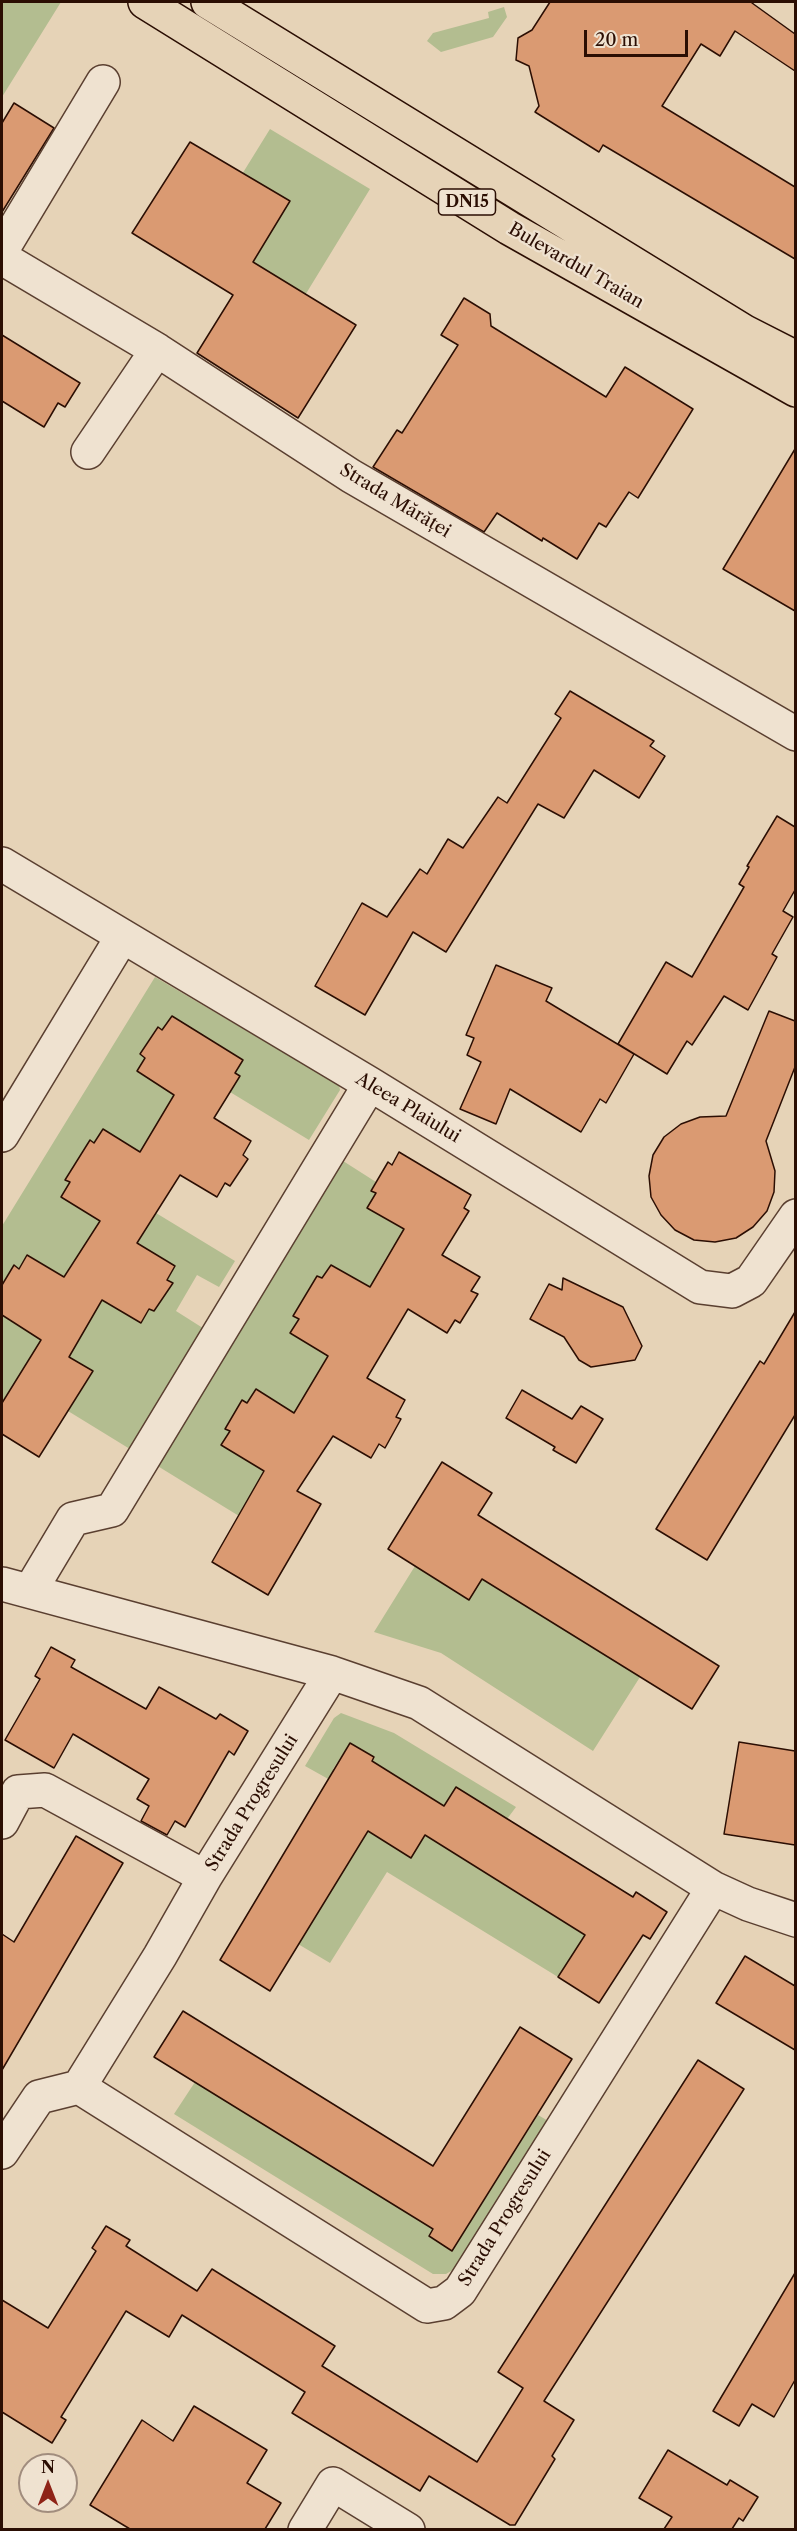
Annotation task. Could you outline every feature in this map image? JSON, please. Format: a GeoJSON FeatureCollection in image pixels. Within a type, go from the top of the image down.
{"type":"FeatureCollection","features":[{"type":"Feature","properties":{"kind":"main road","name":"Bulevardul Traian"},"geometry":{"type":"LineString","coordinates":[[145,2],[509,228],[795,390]]}},
{"type":"Feature","properties":{"kind":"main road","name":"Bulevardul Traian"},"geometry":{"type":"LineString","coordinates":[[208,2],[745,332],[795,358]]}},
{"type":"Feature","properties":{"kind":"street"},"geometry":{"type":"LineString","coordinates":[[2,250],[103,82]]}},
{"type":"Feature","properties":{"kind":"street","name":"Strada Mărăței"},"geometry":{"type":"LineString","coordinates":[[2,258],[157,350],[351,476],[795,734]]}},
{"type":"Feature","properties":{"kind":"street"},"geometry":{"type":"LineString","coordinates":[[88,452],[157,350]]}},
{"type":"Feature","properties":{"kind":"street","name":"Aleea Plaiului"},"geometry":{"type":"LineString","coordinates":[[2,864],[370,1084],[699,1287],[732,1291],[751,1281],[795,1216]]}},
{"type":"Feature","properties":{"kind":"street"},"geometry":{"type":"LineString","coordinates":[[2,1135],[122,937]]}},
{"type":"Feature","properties":{"kind":"street"},"geometry":{"type":"LineString","coordinates":[[370,1084],[112,1510],[73,1520],[16,1588],[332,1673],[419,1703],[713,1888],[748,1904],[795,1920]]}},
{"type":"Feature","properties":{"kind":"street","name":"Strada Progresului"},"geometry":{"type":"LineString","coordinates":[[332,1673],[205,1877],[160,1956],[79,2087],[427,2306],[444,2303],[459,2291],[713,1888]]}},
{"type":"Feature","properties":{"kind":"street"},"geometry":{"type":"LineString","coordinates":[[2,1822],[18,1792],[45,1790],[205,1877]]}},
{"type":"Feature","properties":{"kind":"street"},"geometry":{"type":"LineString","coordinates":[[2,2152],[39,2097],[79,2087]]}},
{"type":"Feature","properties":{"kind":"street"},"geometry":{"type":"LineString","coordinates":[[305,2529],[333,2484],[408,2529]]}},
{"type":"Feature","properties":{"kind":"green space"},"geometry":{"type":"Polygon","coordinates":[[[2,2],[61,2],[2,97],[2,2]]]}},
{"type":"Feature","properties":{"kind":"green space"},"geometry":{"type":"Polygon","coordinates":[[[504,7],[507,17],[493,37],[441,52],[427,41],[433,33],[489,18],[488,12],[504,7]]]}},
{"type":"Feature","properties":{"kind":"green space"},"geometry":{"type":"Polygon","coordinates":[[[270,129],[370,189],[296,310],[253,262],[289,201],[255,180],[243,200],[231,192],[270,129]]]}},
{"type":"Feature","properties":{"kind":"green space"},"geometry":{"type":"Polygon","coordinates":[[[155,977],[339,1085],[340,1090],[309,1140],[230,1092],[235,1073],[243,1060],[215,1042],[212,1047],[199,1033],[172,1016],[162,1030],[157,1027],[140,1054],[188,1086],[138,1167],[123,1156],[130,1145],[103,1129],[94,1143],[89,1141],[66,1179],[70,1182],[61,1197],[89,1214],[112,1211],[65,1288],[54,1271],[28,1255],[19,1269],[14,1265],[2,1285],[2,1226],[155,977]]]}},
{"type":"Feature","properties":{"kind":"green space"},"geometry":{"type":"Polygon","coordinates":[[[329,1152],[376,1182],[371,1190],[376,1193],[368,1208],[394,1224],[413,1227],[401,1248],[394,1245],[383,1263],[377,1274],[384,1277],[368,1304],[359,1281],[331,1265],[322,1278],[317,1276],[301,1302],[293,1316],[299,1319],[291,1333],[318,1350],[340,1346],[319,1371],[303,1398],[307,1400],[294,1422],[283,1406],[256,1389],[247,1403],[242,1401],[225,1428],[268,1465],[239,1516],[68,1411],[93,1372],[63,1354],[102,1291],[141,1323],[149,1309],[154,1311],[173,1283],[167,1280],[175,1266],[127,1247],[156,1213],[235,1261],[219,1287],[197,1275],[176,1311],[217,1337],[329,1152]]]}},
{"type":"Feature","properties":{"kind":"green space"},"geometry":{"type":"Polygon","coordinates":[[[2,1315],[20,1327],[25,1319],[46,1332],[2,1403],[2,1315]]]}},
{"type":"Feature","properties":{"kind":"green space"},"geometry":{"type":"Polygon","coordinates":[[[415,1566],[469,1600],[482,1579],[640,1677],[593,1751],[441,1653],[374,1632],[415,1566]]]}},
{"type":"Feature","properties":{"kind":"green space"},"geometry":{"type":"Polygon","coordinates":[[[341,1713],[394,1733],[516,1807],[507,1819],[456,1787],[444,1806],[372,1761],[373,1757],[350,1743],[333,1769],[335,1771],[330,1780],[305,1766],[334,1718],[341,1713]]]}},
{"type":"Feature","properties":{"kind":"green space"},"geometry":{"type":"Polygon","coordinates":[[[368,1831],[411,1857],[425,1835],[585,1935],[558,1977],[387,1872],[330,1963],[298,1944],[368,1831]]]}},
{"type":"Feature","properties":{"kind":"green space"},"geometry":{"type":"Polygon","coordinates":[[[195,2082],[433,2229],[429,2236],[452,2251],[538,2115],[550,2122],[458,2267],[446,2274],[433,2274],[174,2114],[195,2082]]]}},
{"type":"Feature","properties":{"kind":"building"},"geometry":{"type":"Polygon","coordinates":[[[550,2],[754,2],[752,3],[795,34],[795,71],[735,31],[720,56],[701,44],[662,106],[795,187],[795,259],[603,145],[599,152],[535,112],[539,106],[529,66],[516,60],[518,38],[532,30],[550,2]]]}},
{"type":"Feature","properties":{"kind":"building"},"geometry":{"type":"Polygon","coordinates":[[[14,103],[54,128],[2,212],[2,123],[14,103]]]}},
{"type":"Feature","properties":{"kind":"building"},"geometry":{"type":"Polygon","coordinates":[[[190,142],[290,201],[253,262],[356,325],[298,418],[197,353],[233,295],[132,233],[190,142]]]}},
{"type":"Feature","properties":{"kind":"building"},"geometry":{"type":"Polygon","coordinates":[[[464,298],[490,314],[491,326],[606,397],[625,367],[693,409],[638,498],[629,492],[606,527],[599,523],[577,559],[543,538],[542,541],[497,513],[484,532],[373,467],[397,430],[402,433],[458,345],[441,335],[464,298]]]}},
{"type":"Feature","properties":{"kind":"building"},"geometry":{"type":"Polygon","coordinates":[[[2,335],[80,383],[65,407],[58,403],[44,427],[2,401],[2,335]]]}},
{"type":"Feature","properties":{"kind":"building"},"geometry":{"type":"Polygon","coordinates":[[[795,449],[795,611],[723,569],[795,449]]]}},
{"type":"Feature","properties":{"kind":"building"},"geometry":{"type":"Polygon","coordinates":[[[570,691],[654,741],[650,746],[665,756],[639,798],[594,770],[564,818],[538,804],[446,952],[413,932],[365,1015],[315,986],[362,903],[387,917],[420,869],[427,874],[448,839],[463,848],[498,797],[507,803],[561,718],[555,714],[570,691]]]}},
{"type":"Feature","properties":{"kind":"building"},"geometry":{"type":"Polygon","coordinates":[[[777,816],[795,827],[795,890],[783,911],[793,917],[772,954],[777,957],[748,1010],[724,996],[692,1045],[687,1041],[667,1074],[618,1044],[666,962],[692,977],[744,887],[739,884],[749,867],[747,866],[777,816]]]}},
{"type":"Feature","properties":{"kind":"building"},"geometry":{"type":"Polygon","coordinates":[[[496,965],[552,988],[546,1001],[634,1054],[606,1103],[600,1099],[581,1132],[510,1089],[496,1124],[460,1109],[481,1062],[467,1055],[474,1038],[466,1035],[496,965]]]}},
{"type":"Feature","properties":{"kind":"building"},"geometry":{"type":"Polygon","coordinates":[[[769,1011],[795,1021],[795,1067],[766,1141],[775,1171],[774,1192],[767,1211],[753,1227],[736,1238],[715,1242],[694,1240],[675,1230],[661,1215],[651,1197],[649,1176],[653,1155],[664,1137],[681,1124],[700,1117],[726,1116],[769,1011]]]}},
{"type":"Feature","properties":{"kind":"building"},"geometry":{"type":"Polygon","coordinates":[[[172,1016],[243,1060],[235,1073],[240,1076],[214,1118],[251,1141],[243,1155],[248,1159],[230,1186],[225,1183],[217,1197],[180,1175],[137,1243],[175,1266],[167,1280],[173,1283],[154,1311],[149,1309],[141,1323],[102,1300],[69,1357],[93,1371],[39,1457],[2,1434],[2,1403],[41,1340],[2,1315],[2,1285],[14,1265],[19,1269],[27,1255],[64,1277],[100,1221],[61,1197],[70,1182],[65,1180],[90,1140],[94,1143],[103,1129],[140,1152],[174,1095],[137,1071],[145,1058],[140,1054],[158,1027],[162,1030],[172,1016]]]}},
{"type":"Feature","properties":{"kind":"building"},"geometry":{"type":"Polygon","coordinates":[[[399,1152],[471,1195],[464,1208],[469,1211],[442,1255],[480,1277],[471,1291],[478,1294],[460,1323],[455,1320],[447,1333],[408,1309],[367,1378],[405,1400],[396,1417],[401,1419],[385,1448],[379,1444],[371,1458],[333,1436],[297,1491],[321,1504],[268,1595],[212,1562],[264,1471],[221,1445],[230,1431],[225,1429],[242,1400],[247,1403],[256,1389],[294,1413],[328,1356],[290,1333],[299,1319],[293,1316],[317,1276],[322,1278],[331,1265],[370,1287],[404,1229],[367,1208],[376,1193],[371,1191],[388,1162],[392,1165],[399,1152]]]}},
{"type":"Feature","properties":{"kind":"building"},"geometry":{"type":"Polygon","coordinates":[[[563,1278],[623,1307],[642,1346],[635,1360],[591,1367],[579,1360],[564,1337],[530,1319],[549,1284],[562,1290],[563,1278]]]}},
{"type":"Feature","properties":{"kind":"building"},"geometry":{"type":"Polygon","coordinates":[[[795,1312],[795,1415],[707,1560],[656,1529],[760,1361],[764,1364],[795,1312]]]}},
{"type":"Feature","properties":{"kind":"building"},"geometry":{"type":"Polygon","coordinates":[[[522,1390],[572,1419],[581,1406],[603,1419],[576,1463],[553,1450],[555,1447],[506,1418],[522,1390]]]}},
{"type":"Feature","properties":{"kind":"building"},"geometry":{"type":"Polygon","coordinates":[[[442,1462],[492,1493],[478,1515],[719,1666],[692,1709],[482,1579],[469,1600],[388,1549],[442,1462]]]}},
{"type":"Feature","properties":{"kind":"building"},"geometry":{"type":"Polygon","coordinates":[[[51,1647],[75,1660],[71,1667],[146,1709],[159,1687],[216,1719],[220,1714],[248,1731],[234,1755],[229,1751],[185,1827],[175,1821],[167,1835],[141,1821],[149,1806],[137,1799],[149,1779],[73,1734],[54,1768],[5,1740],[40,1679],[35,1676],[51,1647]]]}},
{"type":"Feature","properties":{"kind":"building"},"geometry":{"type":"Polygon","coordinates":[[[739,1742],[795,1751],[795,1845],[724,1834],[739,1742]]]}},
{"type":"Feature","properties":{"kind":"building"},"geometry":{"type":"Polygon","coordinates":[[[350,1743],[374,1757],[372,1761],[444,1806],[456,1787],[633,1897],[636,1892],[667,1912],[650,1939],[643,1935],[599,2003],[558,1977],[585,1935],[425,1835],[411,1858],[368,1831],[270,1991],[220,1960],[350,1743]]]}},
{"type":"Feature","properties":{"kind":"building"},"geometry":{"type":"Polygon","coordinates":[[[76,1836],[123,1863],[2,2070],[2,1934],[14,1942],[76,1836]]]}},
{"type":"Feature","properties":{"kind":"building"},"geometry":{"type":"Polygon","coordinates":[[[745,1956],[795,1986],[795,2050],[716,2003],[745,1956]]]}},
{"type":"Feature","properties":{"kind":"building"},"geometry":{"type":"Polygon","coordinates":[[[183,2011],[433,2166],[520,2027],[572,2059],[452,2251],[429,2236],[433,2229],[154,2057],[183,2011]]]}},
{"type":"Feature","properties":{"kind":"building"},"geometry":{"type":"Polygon","coordinates":[[[698,2060],[744,2089],[544,2401],[574,2420],[552,2456],[555,2459],[515,2525],[510,2525],[429,2476],[420,2491],[292,2413],[305,2392],[182,2315],[169,2337],[126,2311],[61,2417],[66,2420],[52,2443],[2,2412],[2,2300],[48,2328],[96,2251],[92,2248],[106,2226],[130,2240],[126,2246],[197,2291],[212,2269],[335,2346],[322,2366],[477,2462],[523,2388],[498,2372],[698,2060]]]}},
{"type":"Feature","properties":{"kind":"building"},"geometry":{"type":"Polygon","coordinates":[[[795,2273],[795,2380],[774,2417],[752,2404],[739,2426],[713,2411],[795,2273]]]}},
{"type":"Feature","properties":{"kind":"building"},"geometry":{"type":"Polygon","coordinates":[[[194,2406],[267,2450],[247,2483],[281,2503],[265,2529],[130,2529],[90,2505],[142,2420],[173,2441],[194,2406]]]}},
{"type":"Feature","properties":{"kind":"building"},"geometry":{"type":"Polygon","coordinates":[[[668,2450],[727,2485],[730,2480],[758,2497],[743,2521],[739,2518],[732,2529],[664,2529],[672,2517],[639,2498],[668,2450]]]}}]}
